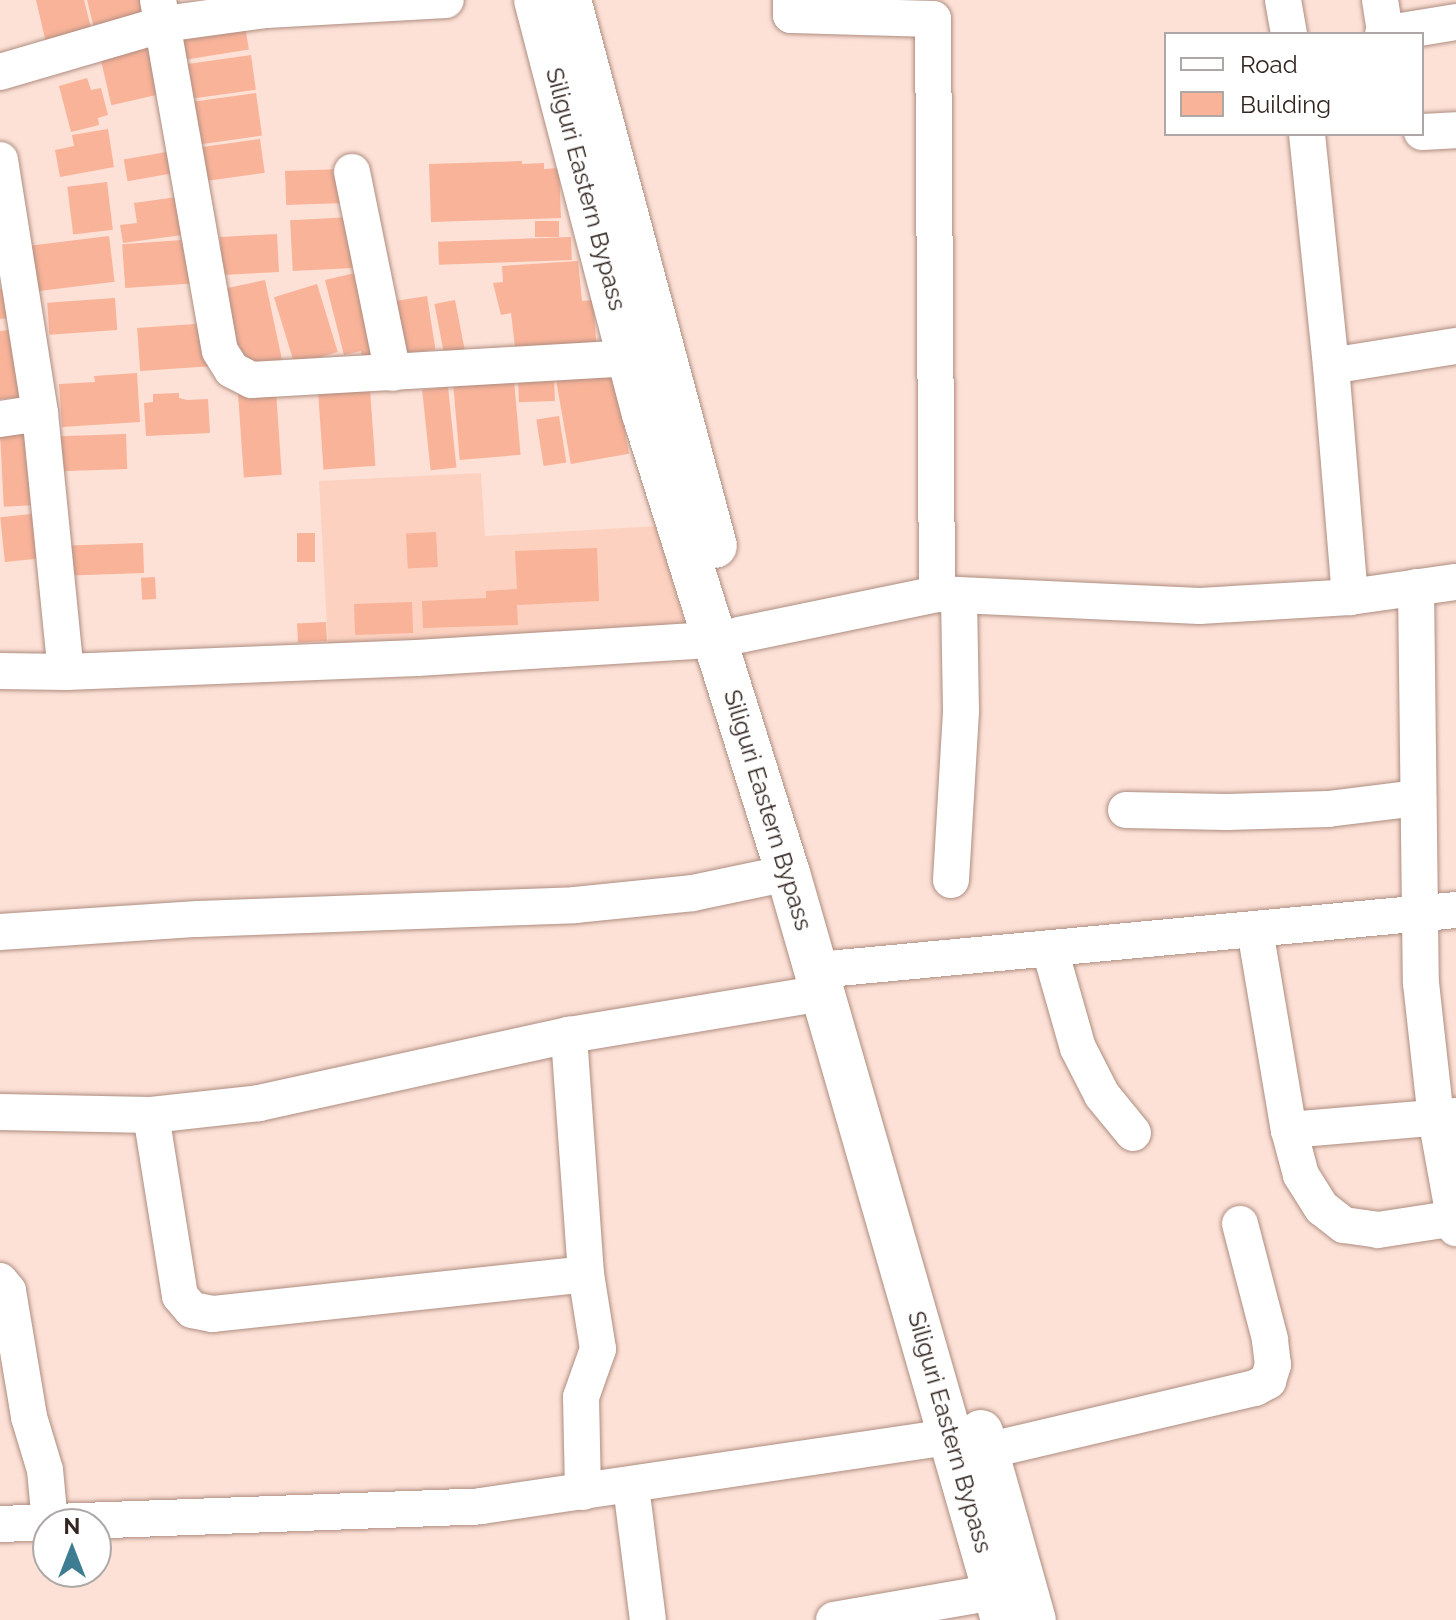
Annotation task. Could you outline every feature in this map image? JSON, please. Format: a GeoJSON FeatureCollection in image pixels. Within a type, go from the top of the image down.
{"type":"FeatureCollection","features":[{"type":"Feature","properties":{"kind":"main road","name":"Siliguri Eastern Bypass"},"geometry":{"type":"LineString","coordinates":[[536,0],[644,414],[727,637],[771,725],[830,981],[969,1444],[1034,1620]]}},
{"type":"Feature","properties":{"kind":"main road","name":"Siliguri Eastern Bypass"},"geometry":{"type":"LineString","coordinates":[[569,0],[727,637],[731,685],[788,873],[830,981]]}},
{"type":"Feature","properties":{"kind":"main road","name":"Siliguri Eastern Bypass"},"geometry":{"type":"LineString","coordinates":[[969,1444],[999,1606]]}},
{"type":"Feature","properties":{"kind":"street"},"geometry":{"type":"LineString","coordinates":[[0,72],[161,12],[266,10],[446,0]]}},
{"type":"Feature","properties":{"kind":"street"},"geometry":{"type":"LineString","coordinates":[[791,0],[791,15],[933,19],[948,595],[961,711],[951,880]]}},
{"type":"Feature","properties":{"kind":"street"},"geometry":{"type":"LineString","coordinates":[[1283,0],[1289,32]]}},
{"type":"Feature","properties":{"kind":"street"},"geometry":{"type":"LineString","coordinates":[[1380,0],[1384,32]]}},
{"type":"Feature","properties":{"kind":"street"},"geometry":{"type":"LineString","coordinates":[[161,12],[225,361],[241,376],[252,380],[631,358]]}},
{"type":"Feature","properties":{"kind":"street"},"geometry":{"type":"LineString","coordinates":[[1396,32],[1456,22]]}},
{"type":"Feature","properties":{"kind":"street"},"geometry":{"type":"LineString","coordinates":[[1424,132],[1456,130]]}},
{"type":"Feature","properties":{"kind":"street"},"geometry":{"type":"LineString","coordinates":[[1307,136],[1331,366],[1350,597]]}},
{"type":"Feature","properties":{"kind":"street"},"geometry":{"type":"LineString","coordinates":[[0,160],[40,413],[66,672]]}},
{"type":"Feature","properties":{"kind":"street"},"geometry":{"type":"LineString","coordinates":[[352,172],[393,373]]}},
{"type":"Feature","properties":{"kind":"street"},"geometry":{"type":"LineString","coordinates":[[1331,366],[1456,346]]}},
{"type":"Feature","properties":{"kind":"street"},"geometry":{"type":"LineString","coordinates":[[0,419],[40,413]]}},
{"type":"Feature","properties":{"kind":"street"},"geometry":{"type":"LineString","coordinates":[[0,671],[66,672],[417,658],[727,637],[948,595],[1200,606],[1350,597],[1456,582]]}},
{"type":"Feature","properties":{"kind":"street"},"geometry":{"type":"LineString","coordinates":[[1255,930],[1289,1130],[1301,1175],[1322,1208],[1344,1225],[1378,1230],[1456,1221],[1446,1117],[1421,983],[1416,587]]}},
{"type":"Feature","properties":{"kind":"street"},"geometry":{"type":"LineString","coordinates":[[1126,810],[1227,812],[1328,809],[1418,798]]}},
{"type":"Feature","properties":{"kind":"street"},"geometry":{"type":"LineString","coordinates":[[0,932],[198,919],[575,905],[693,893],[788,873]]}},
{"type":"Feature","properties":{"kind":"street"},"geometry":{"type":"LineString","coordinates":[[0,1112],[151,1115],[259,1103],[830,981],[1050,950],[1456,910]]}},
{"type":"Feature","properties":{"kind":"street"},"geometry":{"type":"LineString","coordinates":[[1050,950],[1078,1048],[1102,1095],[1133,1133]]}},
{"type":"Feature","properties":{"kind":"street"},"geometry":{"type":"LineString","coordinates":[[569,1035],[586,1274],[598,1349],[581,1397],[583,1492]]}},
{"type":"Feature","properties":{"kind":"street"},"geometry":{"type":"LineString","coordinates":[[151,1115],[180,1296],[192,1310],[213,1314],[586,1274]]}},
{"type":"Feature","properties":{"kind":"street"},"geometry":{"type":"LineString","coordinates":[[1289,1130],[1446,1117]]}},
{"type":"Feature","properties":{"kind":"street"},"geometry":{"type":"LineString","coordinates":[[112,1521],[481,1506],[969,1444],[1255,1388],[1268,1381],[1273,1365],[1270,1339],[1240,1224]]}},
{"type":"Feature","properties":{"kind":"street"},"geometry":{"type":"LineString","coordinates":[[0,1281],[8,1291],[22,1385],[45,1470],[49,1508]]}},
{"type":"Feature","properties":{"kind":"street"},"geometry":{"type":"LineString","coordinates":[[631,1486],[648,1620]]}},
{"type":"Feature","properties":{"kind":"street"},"geometry":{"type":"LineString","coordinates":[[0,1524],[32,1523]]}},
{"type":"Feature","properties":{"kind":"street"},"geometry":{"type":"LineString","coordinates":[[834,1620],[999,1606]]}},
{"type":"Feature","properties":{"kind":"shaded area"},"geometry":{"type":"Polygon","coordinates":[[[481,473],[485,536],[657,526],[685,626],[328,645],[319,481],[481,473]]]}},
{"type":"Feature","properties":{"kind":"building"},"geometry":{"type":"Polygon","coordinates":[[[36,0],[84,0],[92,32],[46,43],[36,0]]]}},
{"type":"Feature","properties":{"kind":"building"},"geometry":{"type":"Polygon","coordinates":[[[87,0],[151,0],[154,12],[94,28],[87,0]]]}},
{"type":"Feature","properties":{"kind":"building"},"geometry":{"type":"Polygon","coordinates":[[[244,19],[249,50],[179,61],[174,30],[244,19]]]}},
{"type":"Feature","properties":{"kind":"building"},"geometry":{"type":"Polygon","coordinates":[[[154,41],[166,93],[111,105],[99,54],[154,41]]]}},
{"type":"Feature","properties":{"kind":"building"},"geometry":{"type":"Polygon","coordinates":[[[251,55],[256,90],[186,100],[181,65],[251,55]]]}},
{"type":"Feature","properties":{"kind":"building"},"geometry":{"type":"Polygon","coordinates":[[[87,78],[91,90],[101,88],[108,115],[98,118],[99,125],[71,132],[59,86],[87,78]]]}},
{"type":"Feature","properties":{"kind":"building"},"geometry":{"type":"Polygon","coordinates":[[[256,93],[262,136],[194,145],[188,103],[256,93]]]}},
{"type":"Feature","properties":{"kind":"building"},"geometry":{"type":"Polygon","coordinates":[[[108,129],[114,167],[60,177],[55,150],[74,146],[72,135],[108,129]]]}},
{"type":"Feature","properties":{"kind":"building"},"geometry":{"type":"Polygon","coordinates":[[[260,139],[265,173],[202,181],[198,148],[260,139]]]}},
{"type":"Feature","properties":{"kind":"building"},"geometry":{"type":"Polygon","coordinates":[[[172,151],[176,173],[128,181],[124,160],[172,151]]]}},
{"type":"Feature","properties":{"kind":"building"},"geometry":{"type":"Polygon","coordinates":[[[522,161],[522,164],[544,163],[544,169],[559,168],[561,218],[431,222],[429,164],[522,161]]]}},
{"type":"Feature","properties":{"kind":"building"},"geometry":{"type":"Polygon","coordinates":[[[343,169],[344,203],[286,205],[285,171],[343,169]]]}},
{"type":"Feature","properties":{"kind":"building"},"geometry":{"type":"Polygon","coordinates":[[[107,182],[113,230],[73,235],[67,187],[107,182]]]}},
{"type":"Feature","properties":{"kind":"building"},"geometry":{"type":"Polygon","coordinates":[[[184,196],[189,234],[123,243],[120,225],[137,223],[134,203],[184,196]]]}},
{"type":"Feature","properties":{"kind":"building"},"geometry":{"type":"Polygon","coordinates":[[[351,217],[354,268],[293,271],[290,220],[351,217]]]}},
{"type":"Feature","properties":{"kind":"building"},"geometry":{"type":"Polygon","coordinates":[[[535,221],[559,221],[559,237],[535,237],[535,221]]]}},
{"type":"Feature","properties":{"kind":"building"},"geometry":{"type":"Polygon","coordinates":[[[277,234],[279,272],[222,275],[220,237],[277,234]]]}},
{"type":"Feature","properties":{"kind":"building"},"geometry":{"type":"Polygon","coordinates":[[[109,236],[115,282],[37,291],[32,246],[109,236]]]}},
{"type":"Feature","properties":{"kind":"building"},"geometry":{"type":"Polygon","coordinates":[[[571,237],[572,260],[439,265],[438,242],[571,237]]]}},
{"type":"Feature","properties":{"kind":"building"},"geometry":{"type":"Polygon","coordinates":[[[196,239],[199,283],[125,288],[122,244],[196,239]]]}},
{"type":"Feature","properties":{"kind":"building"},"geometry":{"type":"Polygon","coordinates":[[[578,261],[582,301],[593,300],[597,352],[516,356],[511,313],[501,315],[493,283],[503,282],[502,266],[578,261]]]}},
{"type":"Feature","properties":{"kind":"building"},"geometry":{"type":"Polygon","coordinates":[[[359,272],[379,354],[362,358],[361,351],[344,355],[325,280],[359,272]]]}},
{"type":"Feature","properties":{"kind":"building"},"geometry":{"type":"Polygon","coordinates":[[[265,280],[282,360],[241,369],[224,289],[265,280]]]}},
{"type":"Feature","properties":{"kind":"building"},"geometry":{"type":"Polygon","coordinates":[[[317,284],[338,352],[295,365],[274,297],[317,284]]]}},
{"type":"Feature","properties":{"kind":"building"},"geometry":{"type":"Polygon","coordinates":[[[16,287],[20,317],[0,319],[0,289],[16,287]]]}},
{"type":"Feature","properties":{"kind":"building"},"geometry":{"type":"Polygon","coordinates":[[[427,296],[435,349],[399,355],[390,302],[427,296]]]}},
{"type":"Feature","properties":{"kind":"building"},"geometry":{"type":"Polygon","coordinates":[[[115,298],[117,330],[49,335],[47,303],[115,298]]]}},
{"type":"Feature","properties":{"kind":"building"},"geometry":{"type":"Polygon","coordinates":[[[455,300],[465,351],[444,355],[434,304],[455,300]]]}},
{"type":"Feature","properties":{"kind":"building"},"geometry":{"type":"Polygon","coordinates":[[[210,323],[213,366],[140,371],[137,328],[210,323]]]}},
{"type":"Feature","properties":{"kind":"building"},"geometry":{"type":"Polygon","coordinates":[[[17,329],[24,397],[0,399],[0,331],[17,329]]]}},
{"type":"Feature","properties":{"kind":"building"},"geometry":{"type":"Polygon","coordinates":[[[614,369],[629,454],[571,464],[556,379],[614,369]]]}},
{"type":"Feature","properties":{"kind":"building"},"geometry":{"type":"Polygon","coordinates":[[[137,373],[140,422],[62,427],[59,384],[95,382],[94,376],[137,373]]]}},
{"type":"Feature","properties":{"kind":"building"},"geometry":{"type":"Polygon","coordinates":[[[554,376],[555,401],[519,402],[518,377],[554,376]]]}},
{"type":"Feature","properties":{"kind":"building"},"geometry":{"type":"Polygon","coordinates":[[[514,380],[521,455],[460,460],[453,385],[514,380]]]}},
{"type":"Feature","properties":{"kind":"building"},"geometry":{"type":"Polygon","coordinates":[[[448,387],[456,468],[431,470],[422,390],[448,387]]]}},
{"type":"Feature","properties":{"kind":"building"},"geometry":{"type":"Polygon","coordinates":[[[370,389],[375,466],[323,469],[318,393],[370,389]]]}},
{"type":"Feature","properties":{"kind":"building"},"geometry":{"type":"Polygon","coordinates":[[[276,392],[282,475],[244,477],[238,395],[276,392]]]}},
{"type":"Feature","properties":{"kind":"building"},"geometry":{"type":"Polygon","coordinates":[[[179,393],[179,398],[187,400],[208,399],[210,433],[146,436],[144,403],[153,402],[153,394],[179,393]]]}},
{"type":"Feature","properties":{"kind":"building"},"geometry":{"type":"Polygon","coordinates":[[[559,416],[566,462],[544,466],[536,420],[559,416]]]}},
{"type":"Feature","properties":{"kind":"building"},"geometry":{"type":"Polygon","coordinates":[[[33,433],[37,505],[4,507],[0,435],[33,433]]]}},
{"type":"Feature","properties":{"kind":"building"},"geometry":{"type":"Polygon","coordinates":[[[126,434],[127,469],[60,471],[59,436],[126,434]]]}},
{"type":"Feature","properties":{"kind":"building"},"geometry":{"type":"Polygon","coordinates":[[[41,513],[46,558],[5,562],[0,517],[41,513]]]}},
{"type":"Feature","properties":{"kind":"building"},"geometry":{"type":"Polygon","coordinates":[[[436,532],[438,567],[408,569],[406,534],[436,532]]]}},
{"type":"Feature","properties":{"kind":"building"},"geometry":{"type":"Polygon","coordinates":[[[297,533],[315,533],[315,562],[297,562],[297,533]]]}},
{"type":"Feature","properties":{"kind":"building"},"geometry":{"type":"Polygon","coordinates":[[[143,543],[144,573],[70,576],[69,546],[143,543]]]}},
{"type":"Feature","properties":{"kind":"building"},"geometry":{"type":"Polygon","coordinates":[[[597,548],[599,601],[517,605],[518,625],[423,628],[422,601],[486,598],[486,591],[517,589],[515,551],[597,548]]]}},
{"type":"Feature","properties":{"kind":"building"},"geometry":{"type":"Polygon","coordinates":[[[155,577],[156,599],[142,600],[141,578],[155,577]]]}},
{"type":"Feature","properties":{"kind":"building"},"geometry":{"type":"Polygon","coordinates":[[[412,602],[413,633],[355,635],[354,604],[412,602]]]}},
{"type":"Feature","properties":{"kind":"building"},"geometry":{"type":"Polygon","coordinates":[[[326,622],[327,641],[298,642],[297,624],[326,622]]]}}]}
